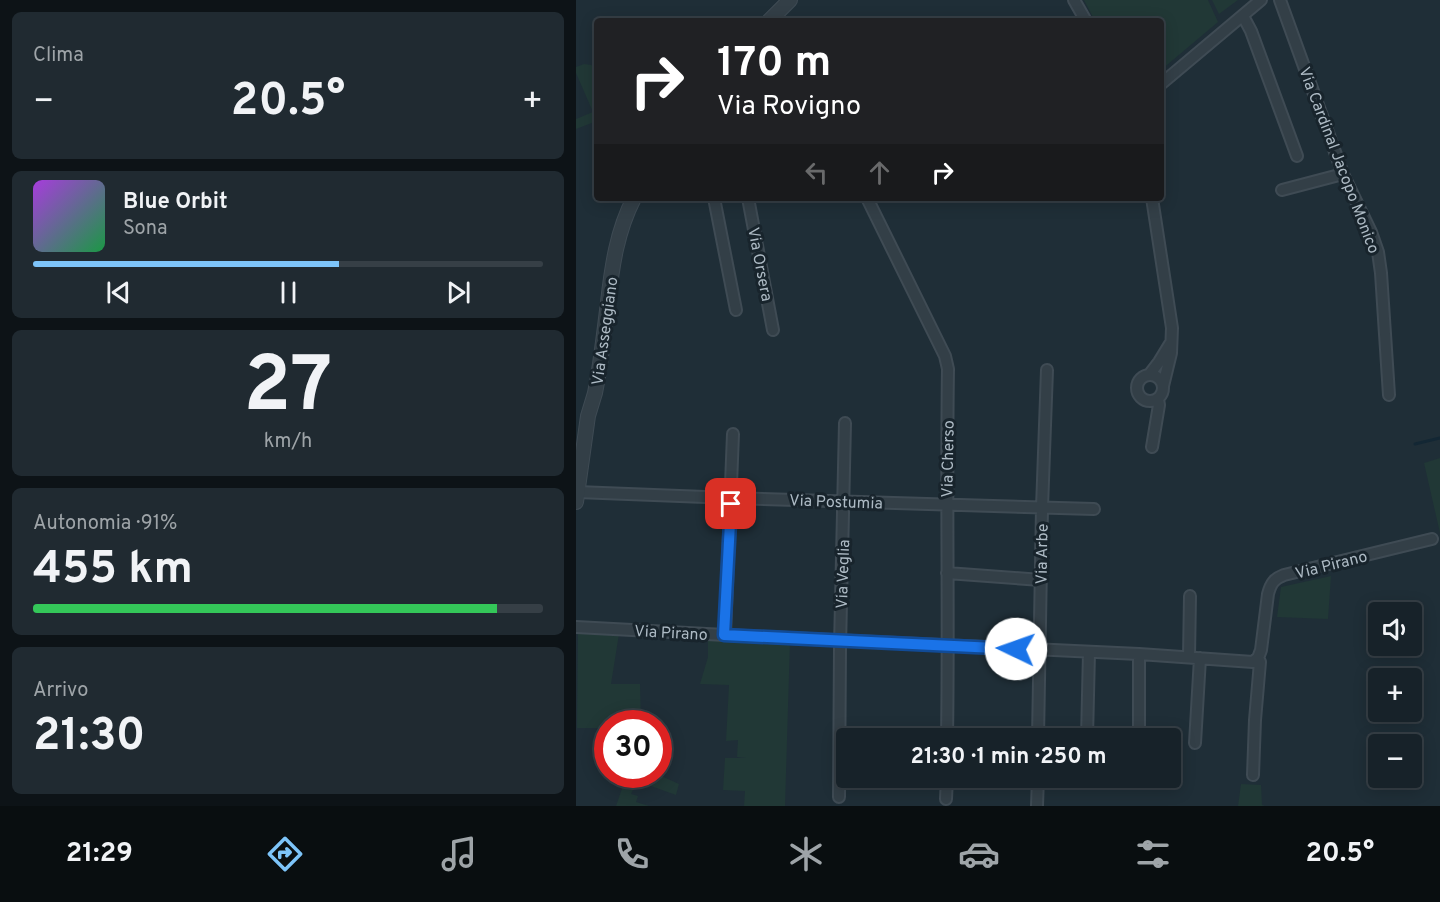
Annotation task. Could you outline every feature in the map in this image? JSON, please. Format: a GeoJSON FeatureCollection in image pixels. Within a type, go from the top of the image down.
{"type":"FeatureCollection","features":[{"type":"Feature","properties":{"kind":"street"},"geometry":{"type":"LineString","coordinates":[[776,18],[790,0]]}},
{"type":"Feature","properties":{"kind":"street"},"geometry":{"type":"LineString","coordinates":[[1074,0],[1084,18]]}},
{"type":"Feature","properties":{"kind":"street"},"geometry":{"type":"LineString","coordinates":[[1164,82],[1261,0]]}},
{"type":"Feature","properties":{"kind":"street","name":"Via Cardinal Jacopo Monico"},"geometry":{"type":"LineString","coordinates":[[1280,0],[1343,174],[1371,232],[1378,252],[1389,394]]}},
{"type":"Feature","properties":{"kind":"street"},"geometry":{"type":"LineString","coordinates":[[1243,16],[1251,31],[1297,156]]}},
{"type":"Feature","properties":{"kind":"street"},"geometry":{"type":"LineString","coordinates":[[1282,190],[1343,174]]}},
{"type":"Feature","properties":{"kind":"street","name":"Via Asseggiano"},"geometry":{"type":"LineString","coordinates":[[577,497],[588,416],[598,377],[616,246],[624,219],[633,201]]}},
{"type":"Feature","properties":{"kind":"street"},"geometry":{"type":"LineString","coordinates":[[715,201],[735,310]]}},
{"type":"Feature","properties":{"kind":"street","name":"Via Orsera"},"geometry":{"type":"LineString","coordinates":[[749,201],[773,330]]}},
{"type":"Feature","properties":{"kind":"street","name":"Via Cherso"},"geometry":{"type":"LineString","coordinates":[[868,201],[946,359],[948,369],[947,728]]}},
{"type":"Feature","properties":{"kind":"street"},"geometry":{"type":"LineString","coordinates":[[1152,201],[1172,328],[1170,353],[1162,394],[1154,401],[1143,400],[1137,392],[1140,379],[1149,375],[1170,344]]}},
{"type":"Feature","properties":{"kind":"street","name":"Via Arbe"},"geometry":{"type":"LineString","coordinates":[[1038,728],[1047,370]]}},
{"type":"Feature","properties":{"kind":"street"},"geometry":{"type":"LineString","coordinates":[[1149,375],[1158,377],[1164,386]]}},
{"type":"Feature","properties":{"kind":"street"},"geometry":{"type":"LineString","coordinates":[[1152,447],[1160,405],[1158,399]]}},
{"type":"Feature","properties":{"kind":"street","name":"Via Veglia"},"geometry":{"type":"LineString","coordinates":[[838,797],[844,423]]}},
{"type":"Feature","properties":{"kind":"street"},"geometry":{"type":"LineString","coordinates":[[724,635],[734,434]]}},
{"type":"Feature","properties":{"kind":"street","name":"Via Postumia"},"geometry":{"type":"LineString","coordinates":[[577,497],[731,498],[1094,509]]}},
{"type":"Feature","properties":{"kind":"street","name":"Via Pirano"},"geometry":{"type":"LineString","coordinates":[[576,627],[1139,654],[1253,662],[1262,650],[1268,594],[1274,580],[1284,575],[1432,539]]}},
{"type":"Feature","properties":{"kind":"street"},"geometry":{"type":"LineString","coordinates":[[947,573],[1041,580]]}},
{"type":"Feature","properties":{"kind":"street"},"geometry":{"type":"LineString","coordinates":[[1190,596],[1195,658],[1195,743]]}},
{"type":"Feature","properties":{"kind":"street"},"geometry":{"type":"LineString","coordinates":[[1087,728],[1089,652]]}},
{"type":"Feature","properties":{"kind":"street"},"geometry":{"type":"LineString","coordinates":[[1139,654],[1139,728]]}},
{"type":"Feature","properties":{"kind":"street","name":"Via Pirano"},"geometry":{"type":"LineString","coordinates":[[1253,775],[1260,662],[1258,658]]}},
{"type":"Feature","properties":{"kind":"street"},"geometry":{"type":"LineString","coordinates":[[946,788],[946,799]]}},
{"type":"Feature","properties":{"kind":"street"},"geometry":{"type":"LineString","coordinates":[[1037,806],[1038,788]]}},
{"type":"Feature","properties":{"kind":"green space"},"geometry":{"type":"Polygon","coordinates":[[[1084,0],[1208,0],[1218,22],[1164,67],[1164,18],[1093,18],[1084,0]]]}},
{"type":"Feature","properties":{"kind":"green space"},"geometry":{"type":"Polygon","coordinates":[[[1212,0],[1238,0],[1219,14],[1212,0]]]}},
{"type":"Feature","properties":{"kind":"green space"},"geometry":{"type":"Polygon","coordinates":[[[584,64],[594,67],[594,122],[576,129],[576,119],[593,112],[576,73],[576,67],[584,64]]]}},
{"type":"Feature","properties":{"kind":"green space"},"geometry":{"type":"Polygon","coordinates":[[[1440,458],[1440,533],[1424,463],[1440,458]]]}},
{"type":"Feature","properties":{"kind":"green space"},"geometry":{"type":"Polygon","coordinates":[[[1331,576],[1328,619],[1277,617],[1281,587],[1331,576]]]}},
{"type":"Feature","properties":{"kind":"green space"},"geometry":{"type":"Polygon","coordinates":[[[578,633],[619,634],[611,684],[640,684],[641,710],[594,710],[594,728],[577,728],[578,633]]]}},
{"type":"Feature","properties":{"kind":"green space"},"geometry":{"type":"Polygon","coordinates":[[[708,638],[790,641],[785,806],[744,806],[745,791],[723,790],[725,758],[746,758],[737,757],[738,740],[726,741],[729,685],[700,684],[708,657],[708,638]]]}},
{"type":"Feature","properties":{"kind":"green space"},"geometry":{"type":"Polygon","coordinates":[[[672,781],[679,784],[676,795],[656,788],[672,788],[672,781]]]}},
{"type":"Feature","properties":{"kind":"green space"},"geometry":{"type":"Polygon","coordinates":[[[1241,784],[1261,785],[1262,805],[1265,806],[1238,806],[1241,784]]]}},
{"type":"Feature","properties":{"kind":"green space"},"geometry":{"type":"Polygon","coordinates":[[[622,788],[634,788],[631,794],[638,796],[636,802],[649,806],[616,806],[622,788]]]}},
{"type":"Feature","properties":{"kind":"waterway"},"geometry":{"type":"LineString","coordinates":[[1415,444],[1440,438]]}},
{"type":"Feature","properties":{"kind":"route"},"geometry":{"type":"LineString","coordinates":[[731,504],[724,635],[1016,649]]}}]}
